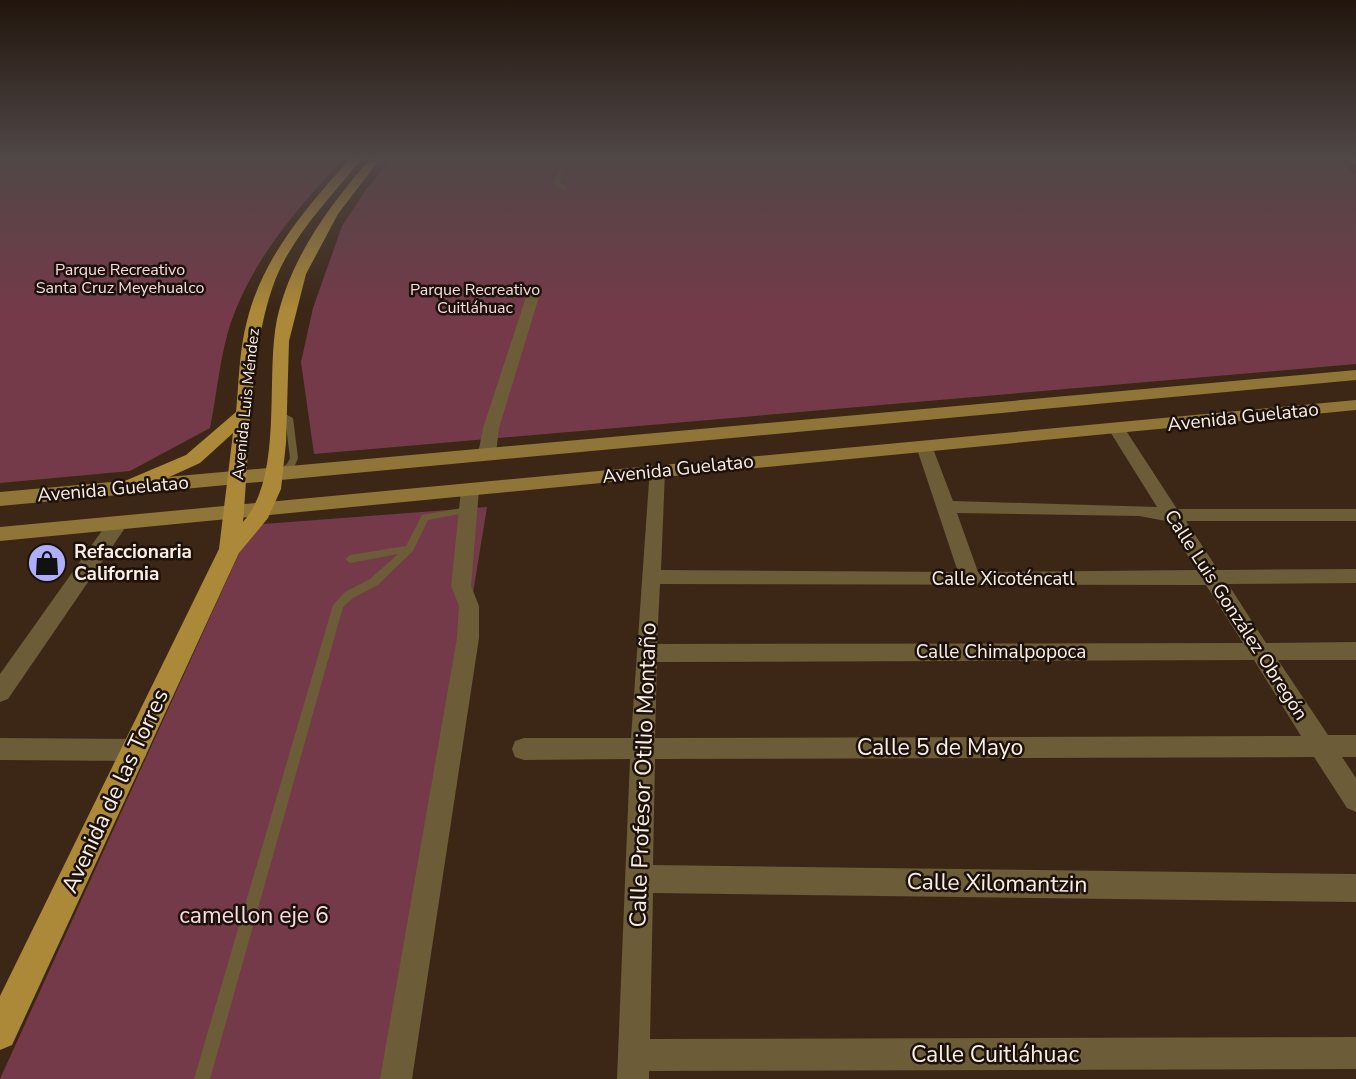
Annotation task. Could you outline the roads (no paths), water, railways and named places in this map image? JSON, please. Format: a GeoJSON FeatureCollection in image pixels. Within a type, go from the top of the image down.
{"type":"FeatureCollection","features":[{"type":"Feature","properties":{"kind":"main road","name":"Avenida Luis Méndez"},"geometry":{"type":"LineString","coordinates":[[233,512],[240,477],[254,321],[276,262],[312,209]]}},
{"type":"Feature","properties":{"kind":"main road","name":"Avenida Luis Méndez"},"geometry":{"type":"LineString","coordinates":[[264,509],[273,473],[285,318],[299,273],[316,236],[334,209]]}},
{"type":"Feature","properties":{"kind":"main road","name":"Avenida Guelatao"},"geometry":{"type":"LineString","coordinates":[[0,499],[1356,375]]}},
{"type":"Feature","properties":{"kind":"main road","name":"Avenida Guelatao"},"geometry":{"type":"LineString","coordinates":[[0,534],[264,509],[469,500],[656,471],[1355,407]]}},
{"type":"Feature","properties":{"kind":"main road"},"geometry":{"type":"LineString","coordinates":[[127,488],[160,476],[193,459],[244,414]]}},
{"type":"Feature","properties":{"kind":"main road"},"geometry":{"type":"LineString","coordinates":[[833,424],[824,435],[824,442],[844,453]]}},
{"type":"Feature","properties":{"kind":"main road"},"geometry":{"type":"LineString","coordinates":[[781,428],[801,438],[804,443],[793,457]]}},
{"type":"Feature","properties":{"kind":"main road","name":"Avenida de las Torres"},"geometry":{"type":"LineString","coordinates":[[0,1033],[230,549],[264,509]]}},
{"type":"Feature","properties":{"kind":"main road","name":"Avenida de las Torres"},"geometry":{"type":"LineString","coordinates":[[230,549],[233,512]]}},
{"type":"Feature","properties":{"kind":"street"},"geometry":{"type":"LineString","coordinates":[[488,454],[491,428],[532,297]]}},
{"type":"Feature","properties":{"kind":"street","name":"Calle Luis González Obregón"},"geometry":{"type":"LineString","coordinates":[[1117,429],[1356,800]]}},
{"type":"Feature","properties":{"kind":"street"},"geometry":{"type":"LineString","coordinates":[[924,446],[971,579]]}},
{"type":"Feature","properties":{"kind":"street","name":"Calle Profesor Otilio Montaño"},"geometry":{"type":"LineString","coordinates":[[634,1067],[646,653],[656,471]]}},
{"type":"Feature","properties":{"kind":"street"},"geometry":{"type":"LineString","coordinates":[[396,1079],[468,638],[469,606],[461,586],[469,500]]}},
{"type":"Feature","properties":{"kind":"street"},"geometry":{"type":"LineString","coordinates":[[944,507],[1139,510],[1170,515],[1356,514]]}},
{"type":"Feature","properties":{"kind":"street"},"geometry":{"type":"LineString","coordinates":[[0,692],[118,523]]}},
{"type":"Feature","properties":{"kind":"street","name":"Calle Xicoténcatl"},"geometry":{"type":"LineString","coordinates":[[650,577],[971,579],[1356,576]]}},
{"type":"Feature","properties":{"kind":"street","name":"Calle Chimalpopoca"},"geometry":{"type":"LineString","coordinates":[[646,653],[1356,651]]}},
{"type":"Feature","properties":{"kind":"street","name":"Calle 5 de Mayo"},"geometry":{"type":"LineString","coordinates":[[524,750],[1356,746]]}},
{"type":"Feature","properties":{"kind":"street"},"geometry":{"type":"LineString","coordinates":[[0,749],[136,750]]}},
{"type":"Feature","properties":{"kind":"street","name":"Calle Xilomantzin"},"geometry":{"type":"LineString","coordinates":[[639,879],[1356,888]]}},
{"type":"Feature","properties":{"kind":"street","name":"Calle Cuitláhuac"},"geometry":{"type":"LineString","coordinates":[[634,1067],[1356,1053]]}},
{"type":"Feature","properties":{"kind":"lane"},"geometry":{"type":"LineString","coordinates":[[202,1079],[338,605],[349,595],[374,582],[410,549],[425,517],[469,500]]}},
{"type":"Feature","properties":{"kind":"lane"},"geometry":{"type":"LineString","coordinates":[[350,559],[410,549]]}},
{"type":"Feature","properties":{"kind":"place","name":"Refaccionaria California"},"geometry":{"type":"Point","coordinates":[47,563]}},
{"type":"Feature","properties":{"kind":"park label","name":"Parque Recreativo Santa Cruz Meyehualco"},"geometry":{"type":"Point","coordinates":[120,279]}},
{"type":"Feature","properties":{"kind":"park label","name":"Parque Recreativo Cuitláhuac"},"geometry":{"type":"Point","coordinates":[475,299]}},
{"type":"Feature","properties":{"kind":"park label","name":"camellon eje 6"},"geometry":{"type":"Point","coordinates":[254,915]}}]}
